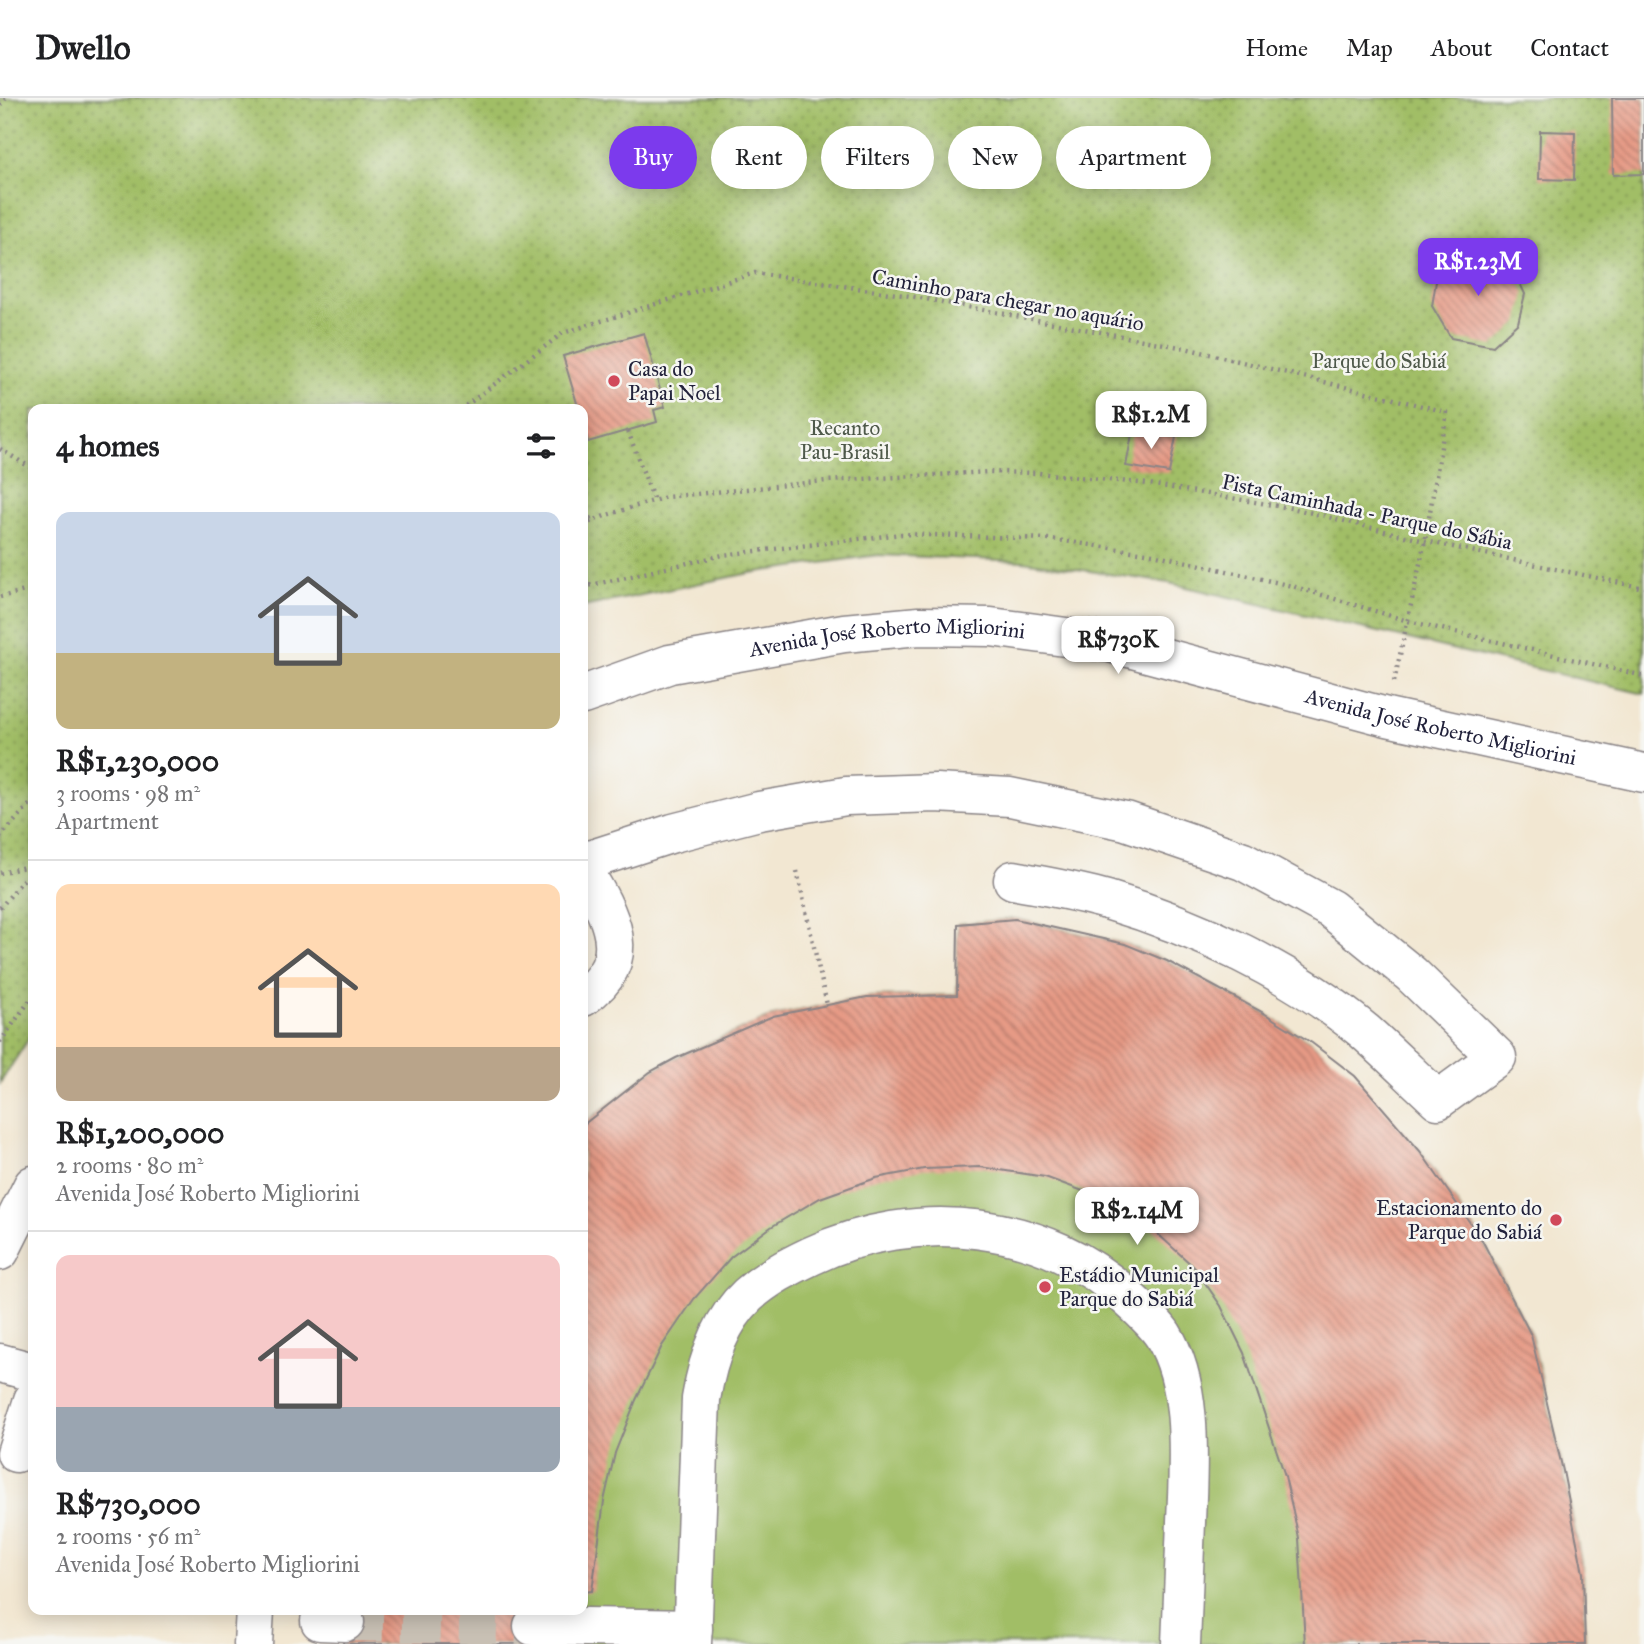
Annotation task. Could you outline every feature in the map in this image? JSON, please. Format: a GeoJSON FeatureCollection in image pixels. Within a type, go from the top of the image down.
{"type":"FeatureCollection","features":[{"type":"Feature","properties":{"kind":"street","name":"Avenida José Roberto Migliorini"},"geometry":{"type":"LineString","coordinates":[[588,693],[670,664],[844,633],[919,626],[991,627],[1110,643],[1387,717],[1644,773]]}},
{"type":"Feature","properties":{"kind":"street"},"geometry":{"type":"LineString","coordinates":[[588,860],[673,833],[759,811],[846,796],[936,793],[1010,797],[1126,821],[1243,861],[1331,909],[1410,974],[1497,1057],[1438,1100],[1363,1030],[1312,994],[1259,963],[1177,924],[1105,900],[1013,880]]}},
{"type":"Feature","properties":{"kind":"street"},"geometry":{"type":"LineString","coordinates":[[588,878],[604,905],[612,925],[614,940],[609,971],[600,984],[588,993]]}},
{"type":"Feature","properties":{"kind":"street"},"geometry":{"type":"LineString","coordinates":[[0,1251],[28,1195]]}},
{"type":"Feature","properties":{"kind":"street"},"geometry":{"type":"LineString","coordinates":[[533,1626],[693,1636],[701,1399],[708,1361],[717,1339],[747,1296],[781,1270],[829,1247],[884,1231],[955,1226],[1001,1232],[1051,1247],[1096,1271],[1118,1288],[1163,1336],[1176,1365],[1185,1404],[1188,1464],[1181,1644]]}},
{"type":"Feature","properties":{"kind":"street"},"geometry":{"type":"LineString","coordinates":[[0,1363],[28,1371]]}},
{"type":"Feature","properties":{"kind":"street"},"geometry":{"type":"LineString","coordinates":[[16,1453],[28,1416]]}},
{"type":"Feature","properties":{"kind":"street"},"geometry":{"type":"LineString","coordinates":[[253,1644],[255,1615]]}},
{"type":"Feature","properties":{"kind":"path"},"geometry":{"type":"LineString","coordinates":[[0,105],[6,98]]}},
{"type":"Feature","properties":{"kind":"path","name":"Caminho para chegar no aquário"},"geometry":{"type":"LineString","coordinates":[[468,404],[563,332],[755,273],[910,296],[1185,348],[1447,412],[1425,541]]}},
{"type":"Feature","properties":{"kind":"path"},"geometry":{"type":"LineString","coordinates":[[628,431],[654,501]]}},
{"type":"Feature","properties":{"kind":"path"},"geometry":{"type":"LineString","coordinates":[[0,449],[28,465]]}},
{"type":"Feature","properties":{"kind":"path","name":"Pista Caminhada - Parque do Sábia"},"geometry":{"type":"LineString","coordinates":[[588,521],[666,497],[826,481],[989,472],[1039,473],[1212,494],[1296,509],[1425,541],[1644,588]]}},
{"type":"Feature","properties":{"kind":"path"},"geometry":{"type":"LineString","coordinates":[[588,586],[723,555],[809,544],[902,534],[993,535],[1102,545],[1153,554],[1292,586],[1408,621],[1644,676]]}},
{"type":"Feature","properties":{"kind":"path"},"geometry":{"type":"LineString","coordinates":[[1387,717],[1425,541]]}},
{"type":"Feature","properties":{"kind":"path"},"geometry":{"type":"LineString","coordinates":[[0,597],[28,590]]}},
{"type":"Feature","properties":{"kind":"path"},"geometry":{"type":"LineString","coordinates":[[0,837],[28,806]]}},
{"type":"Feature","properties":{"kind":"path"},"geometry":{"type":"LineString","coordinates":[[0,873],[28,868]]}},
{"type":"Feature","properties":{"kind":"path"},"geometry":{"type":"LineString","coordinates":[[797,871],[827,1005]]}},
{"type":"Feature","properties":{"kind":"path"},"geometry":{"type":"LineString","coordinates":[[0,908],[28,873]]}},
{"type":"Feature","properties":{"kind":"path"},"geometry":{"type":"LineString","coordinates":[[0,1042],[28,1003]]}},
{"type":"Feature","properties":{"kind":"green space","name":"Parque do Sabiá"},"geometry":{"type":"Polygon","coordinates":[[[0,98],[1644,98],[1644,694],[1169,583],[1023,561],[878,555],[750,573],[588,606],[588,404],[28,404],[28,1040],[0,1083],[0,98]]]}},
{"type":"Feature","properties":{"kind":"green space","name":"Estádio Municipal Parque do Sabiá"},"geometry":{"type":"Polygon","coordinates":[[[1015,919],[1125,944],[1167,961],[1262,1012],[1312,1043],[1420,1151],[1482,1240],[1531,1335],[1563,1471],[1583,1573],[1585,1644],[343,1644],[548,1615],[588,1615],[588,1121],[650,1072],[773,1016],[867,997],[957,995],[958,924],[1015,919]]]}},
{"type":"Feature","properties":{"kind":"building"},"geometry":{"type":"Polygon","coordinates":[[[1612,98],[1644,98],[1644,174],[1613,175],[1612,98]]]}},
{"type":"Feature","properties":{"kind":"building"},"geometry":{"type":"Polygon","coordinates":[[[1540,131],[1575,132],[1574,180],[1539,179],[1540,131]]]}},
{"type":"Feature","properties":{"kind":"building"},"geometry":{"type":"Polygon","coordinates":[[[1473,252],[1509,260],[1525,294],[1518,323],[1493,346],[1451,338],[1432,306],[1438,269],[1473,252]]]}},
{"type":"Feature","properties":{"kind":"building","name":"Casa do Papai Noel"},"geometry":{"type":"Polygon","coordinates":[[[644,333],[665,407],[654,410],[657,422],[588,442],[588,404],[577,404],[563,356],[644,333]]]}},
{"type":"Feature","properties":{"kind":"building"},"geometry":{"type":"Polygon","coordinates":[[[1133,429],[1176,437],[1169,473],[1126,466],[1133,429]]]}},
{"type":"Feature","properties":{"kind":"building"},"geometry":{"type":"Polygon","coordinates":[[[1015,919],[1125,944],[1167,961],[1262,1012],[1312,1043],[1355,1076],[1420,1151],[1482,1240],[1531,1335],[1563,1471],[1583,1573],[1585,1644],[1305,1644],[1299,1538],[1285,1476],[1244,1353],[1221,1306],[1194,1267],[1148,1225],[1110,1201],[1045,1177],[980,1167],[924,1169],[876,1178],[820,1198],[771,1227],[731,1257],[694,1299],[662,1346],[636,1400],[615,1453],[604,1501],[592,1591],[588,1591],[588,1121],[650,1072],[773,1016],[867,997],[957,995],[958,924],[1015,919]]]}},
{"type":"Feature","properties":{"kind":"building"},"geometry":{"type":"Polygon","coordinates":[[[346,1615],[531,1615],[531,1644],[343,1644],[346,1615]]]}},
{"type":"Feature","properties":{"kind":"tunnel"},"geometry":{"type":"LineString","coordinates":[[345,1622],[533,1626]]}},
{"type":"Feature","properties":{"kind":"place","name":"Casa do Papai Noel"},"geometry":{"type":"Point","coordinates":[614,381]}},
{"type":"Feature","properties":{"kind":"place","name":"Estacionamento do Parque do Sabiá"},"geometry":{"type":"Point","coordinates":[1556,1220]}},
{"type":"Feature","properties":{"kind":"place","name":"Estádio Municipal Parque do Sabiá"},"geometry":{"type":"Point","coordinates":[1045,1287]}},
{"type":"Feature","properties":{"kind":"park label","name":"Recanto Pau-Brasil"},"geometry":{"type":"Point","coordinates":[845,440]}}]}
